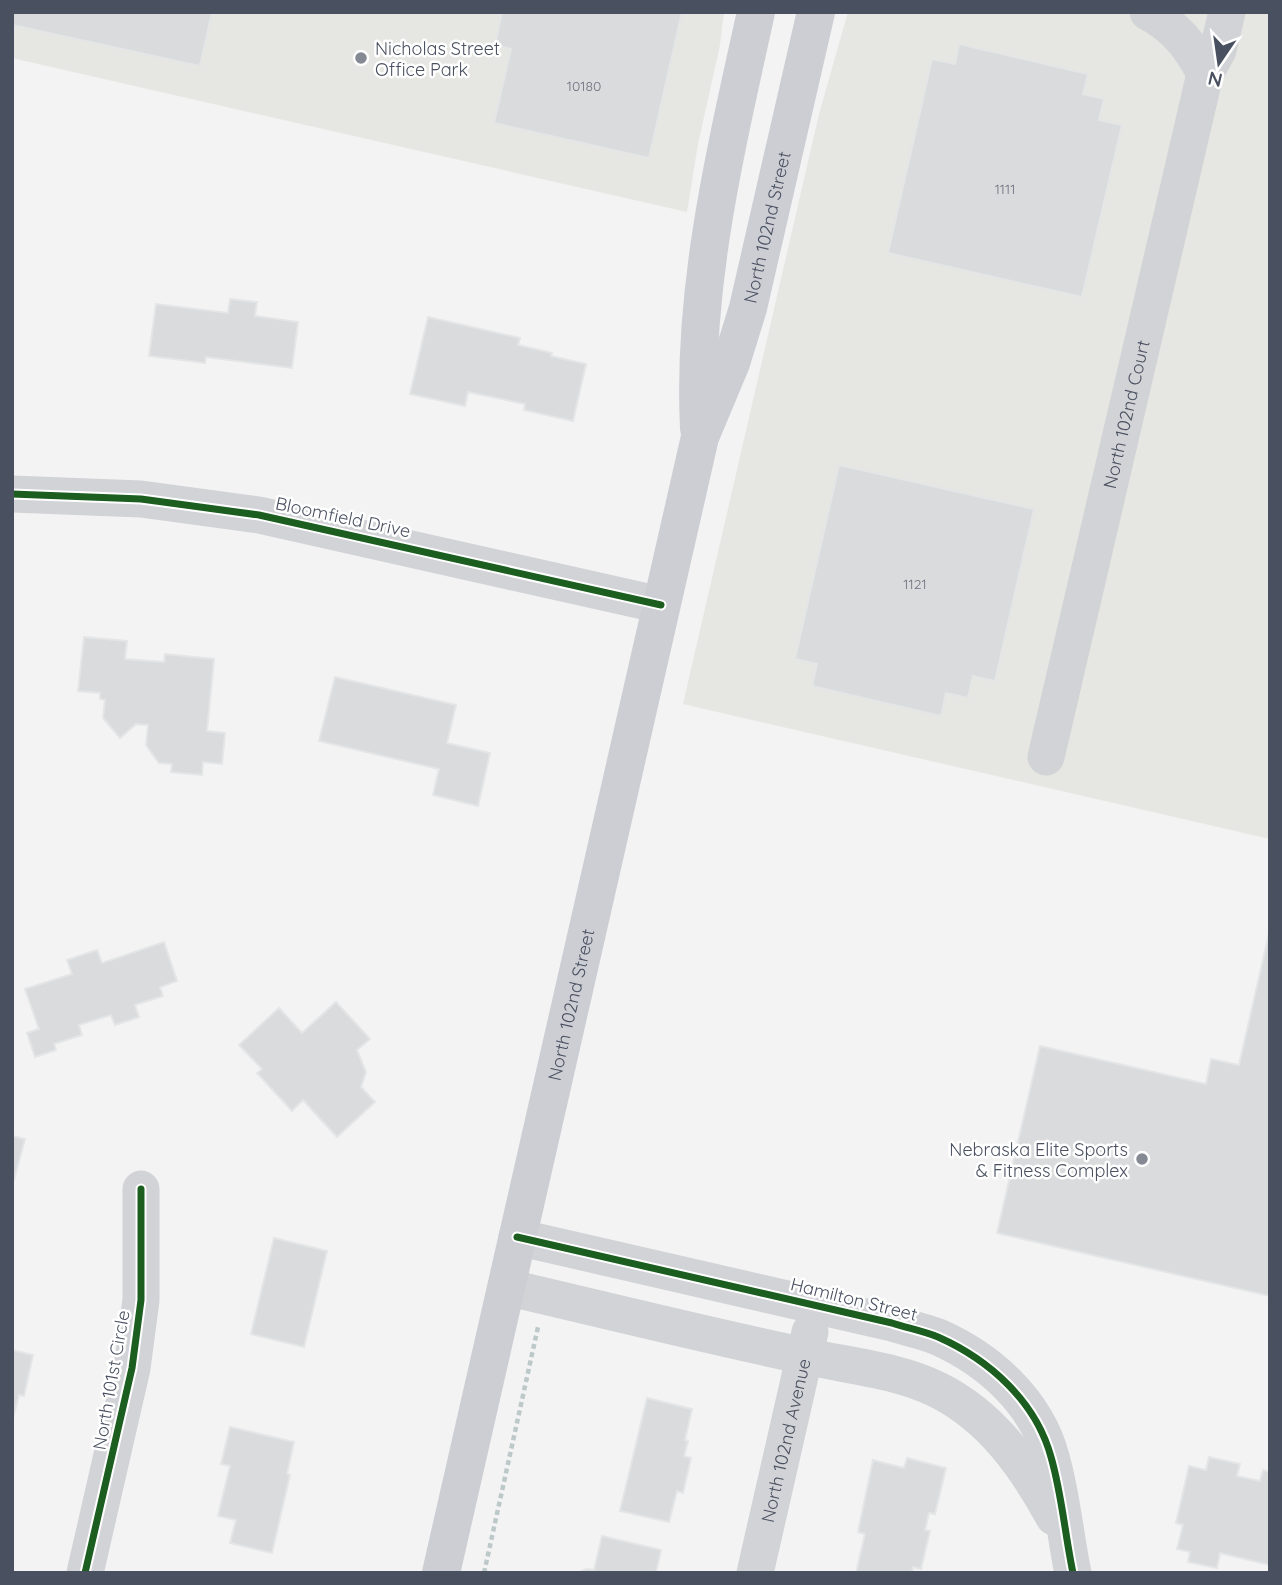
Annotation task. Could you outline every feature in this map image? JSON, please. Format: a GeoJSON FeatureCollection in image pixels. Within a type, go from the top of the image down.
{"type":"FeatureCollection","features":[{"type":"Feature","properties":{"kind":"main road","name":"North 102nd Street"},"geometry":{"type":"LineString","coordinates":[[700,437],[697,365],[703,292],[722,170],[756,12]]}},
{"type":"Feature","properties":{"kind":"main road","name":"North 102nd Street"},"geometry":{"type":"LineString","coordinates":[[441,1573],[700,437],[732,363],[748,308],[816,12]]}},
{"type":"Feature","properties":{"kind":"street"},"geometry":{"type":"LineString","coordinates":[[1148,12],[1165,21],[1182,37],[1205,74]]}},
{"type":"Feature","properties":{"kind":"street","name":"North 102nd Court"},"geometry":{"type":"LineString","coordinates":[[1046,757],[1205,74],[1218,50],[1227,12]]}},
{"type":"Feature","properties":{"kind":"street","name":"Bloomfield Drive"},"geometry":{"type":"LineString","coordinates":[[12,494],[141,499],[259,515],[661,605]]}},
{"type":"Feature","properties":{"kind":"street","name":"North 101st Circle"},"geometry":{"type":"LineString","coordinates":[[85,1573],[132,1368],[141,1300],[141,1189]]}},
{"type":"Feature","properties":{"kind":"street","name":"Hamilton Street"},"geometry":{"type":"LineString","coordinates":[[517,1237],[892,1323],[936,1336],[977,1358],[1004,1380],[1028,1408],[1042,1433],[1058,1483],[1065,1536]]}},
{"type":"Feature","properties":{"kind":"street"},"geometry":{"type":"LineString","coordinates":[[506,1287],[888,1373],[938,1390],[971,1410],[1001,1438],[1030,1475],[1065,1536],[1073,1573]]}},
{"type":"Feature","properties":{"kind":"street","name":"North 102nd Avenue"},"geometry":{"type":"LineString","coordinates":[[755,1573],[815,1306]]}},
{"type":"Feature","properties":{"kind":"path"},"geometry":{"type":"LineString","coordinates":[[484,1573],[545,1296]]}},
{"type":"Feature","properties":{"kind":"shaded area","name":"Nicholas Street Office Park"},"geometry":{"type":"Polygon","coordinates":[[[12,12],[724,12],[687,212],[12,58],[12,12]]]}},
{"type":"Feature","properties":{"kind":"shaded area"},"geometry":{"type":"Polygon","coordinates":[[[848,12],[1270,12],[1270,839],[683,704],[819,114],[848,12]]]}},
{"type":"Feature","properties":{"kind":"building"},"geometry":{"type":"Polygon","coordinates":[[[12,12],[212,12],[200,66],[12,25],[12,12]]]}},
{"type":"Feature","properties":{"kind":"building"},"geometry":{"type":"Polygon","coordinates":[[[502,12],[682,12],[649,158],[494,123],[511,49],[495,45],[502,12]]]}},
{"type":"Feature","properties":{"kind":"building"},"geometry":{"type":"Polygon","coordinates":[[[959,44],[1088,74],[1083,94],[1104,99],[1099,120],[1122,125],[1082,297],[888,253],[932,59],[955,64],[959,44]]]}},
{"type":"Feature","properties":{"kind":"building"},"geometry":{"type":"Polygon","coordinates":[[[230,299],[257,302],[255,316],[298,322],[292,368],[206,357],[205,363],[149,356],[156,304],[228,313],[230,299]]]}},
{"type":"Feature","properties":{"kind":"building"},"geometry":{"type":"Polygon","coordinates":[[[428,317],[520,338],[518,345],[586,364],[573,421],[524,410],[525,404],[468,392],[465,406],[410,394],[428,317]]]}},
{"type":"Feature","properties":{"kind":"building"},"geometry":{"type":"Polygon","coordinates":[[[839,465],[1034,509],[995,681],[973,676],[968,698],[946,693],[941,716],[812,686],[817,664],[795,659],[839,465]]]}},
{"type":"Feature","properties":{"kind":"building"},"geometry":{"type":"Polygon","coordinates":[[[84,637],[127,641],[125,659],[164,662],[165,654],[214,659],[207,731],[225,733],[222,764],[203,762],[202,775],[171,772],[172,764],[159,763],[146,745],[148,725],[136,724],[120,738],[103,718],[105,700],[100,699],[100,693],[78,691],[84,637]]]}},
{"type":"Feature","properties":{"kind":"building"},"geometry":{"type":"Polygon","coordinates":[[[335,677],[456,705],[447,743],[490,753],[478,806],[433,795],[439,769],[319,741],[335,677]]]}},
{"type":"Feature","properties":{"kind":"building","name":"Nebraska Elite Sports & Fitness Complex"},"geometry":{"type":"Polygon","coordinates":[[[1270,929],[1270,1296],[997,1233],[1040,1046],[1206,1084],[1211,1059],[1239,1065],[1270,929]]]}},
{"type":"Feature","properties":{"kind":"building"},"geometry":{"type":"Polygon","coordinates":[[[164,942],[177,981],[160,987],[163,996],[135,1005],[139,1017],[115,1025],[111,1015],[79,1025],[82,1035],[54,1044],[56,1050],[35,1057],[27,1033],[39,1029],[25,989],[72,974],[67,960],[97,950],[102,963],[164,942]]]}},
{"type":"Feature","properties":{"kind":"building"},"geometry":{"type":"Polygon","coordinates":[[[336,1002],[370,1039],[357,1050],[366,1072],[361,1087],[375,1102],[337,1137],[303,1100],[292,1111],[257,1073],[262,1069],[239,1045],[279,1008],[302,1033],[336,1002]]]}},
{"type":"Feature","properties":{"kind":"building"},"geometry":{"type":"Polygon","coordinates":[[[12,1136],[25,1139],[14,1180],[12,1180],[12,1136]]]}},
{"type":"Feature","properties":{"kind":"building"},"geometry":{"type":"Polygon","coordinates":[[[274,1238],[327,1251],[304,1347],[251,1334],[274,1238]]]}},
{"type":"Feature","properties":{"kind":"building"},"geometry":{"type":"Polygon","coordinates":[[[12,1350],[33,1355],[24,1396],[19,1395],[12,1422],[12,1350]]]}},
{"type":"Feature","properties":{"kind":"building"},"geometry":{"type":"Polygon","coordinates":[[[647,1398],[692,1409],[684,1456],[691,1458],[683,1493],[677,1491],[669,1522],[620,1511],[647,1398]]]}},
{"type":"Feature","properties":{"kind":"building"},"geometry":{"type":"Polygon","coordinates":[[[230,1427],[294,1442],[287,1474],[290,1475],[272,1553],[230,1543],[236,1520],[218,1516],[230,1466],[221,1464],[230,1427]]]}},
{"type":"Feature","properties":{"kind":"building"},"geometry":{"type":"Polygon","coordinates":[[[1209,1457],[1240,1464],[1237,1476],[1260,1481],[1263,1470],[1270,1472],[1270,1565],[1220,1553],[1217,1568],[1188,1562],[1190,1552],[1177,1549],[1183,1525],[1176,1523],[1189,1466],[1206,1470],[1209,1457]]]}},
{"type":"Feature","properties":{"kind":"building"},"geometry":{"type":"Polygon","coordinates":[[[907,1458],[946,1468],[935,1514],[929,1513],[925,1530],[930,1531],[921,1569],[913,1567],[912,1573],[856,1573],[865,1534],[858,1532],[873,1460],[904,1468],[907,1458]]]}},
{"type":"Feature","properties":{"kind":"building"},"geometry":{"type":"Polygon","coordinates":[[[602,1536],[661,1550],[656,1573],[578,1573],[586,1569],[594,1570],[602,1536]]]}},
{"type":"Feature","properties":{"kind":"cycle path"},"geometry":{"type":"LineString","coordinates":[[12,494],[141,499],[259,515],[661,605]]}},
{"type":"Feature","properties":{"kind":"cycle path"},"geometry":{"type":"LineString","coordinates":[[85,1573],[132,1368],[141,1300],[141,1189]]}},
{"type":"Feature","properties":{"kind":"cycle path"},"geometry":{"type":"LineString","coordinates":[[517,1237],[892,1323],[932,1335],[957,1347],[993,1371],[1008,1385],[1034,1418],[1044,1437],[1058,1486],[1073,1573]]}},
{"type":"Feature","properties":{"kind":"place","name":"Nicholas Street Office Park"},"geometry":{"type":"Point","coordinates":[361,58]}},
{"type":"Feature","properties":{"kind":"place","name":"Nebraska Elite Sports & Fitness Complex"},"geometry":{"type":"Point","coordinates":[1142,1159]}}]}
